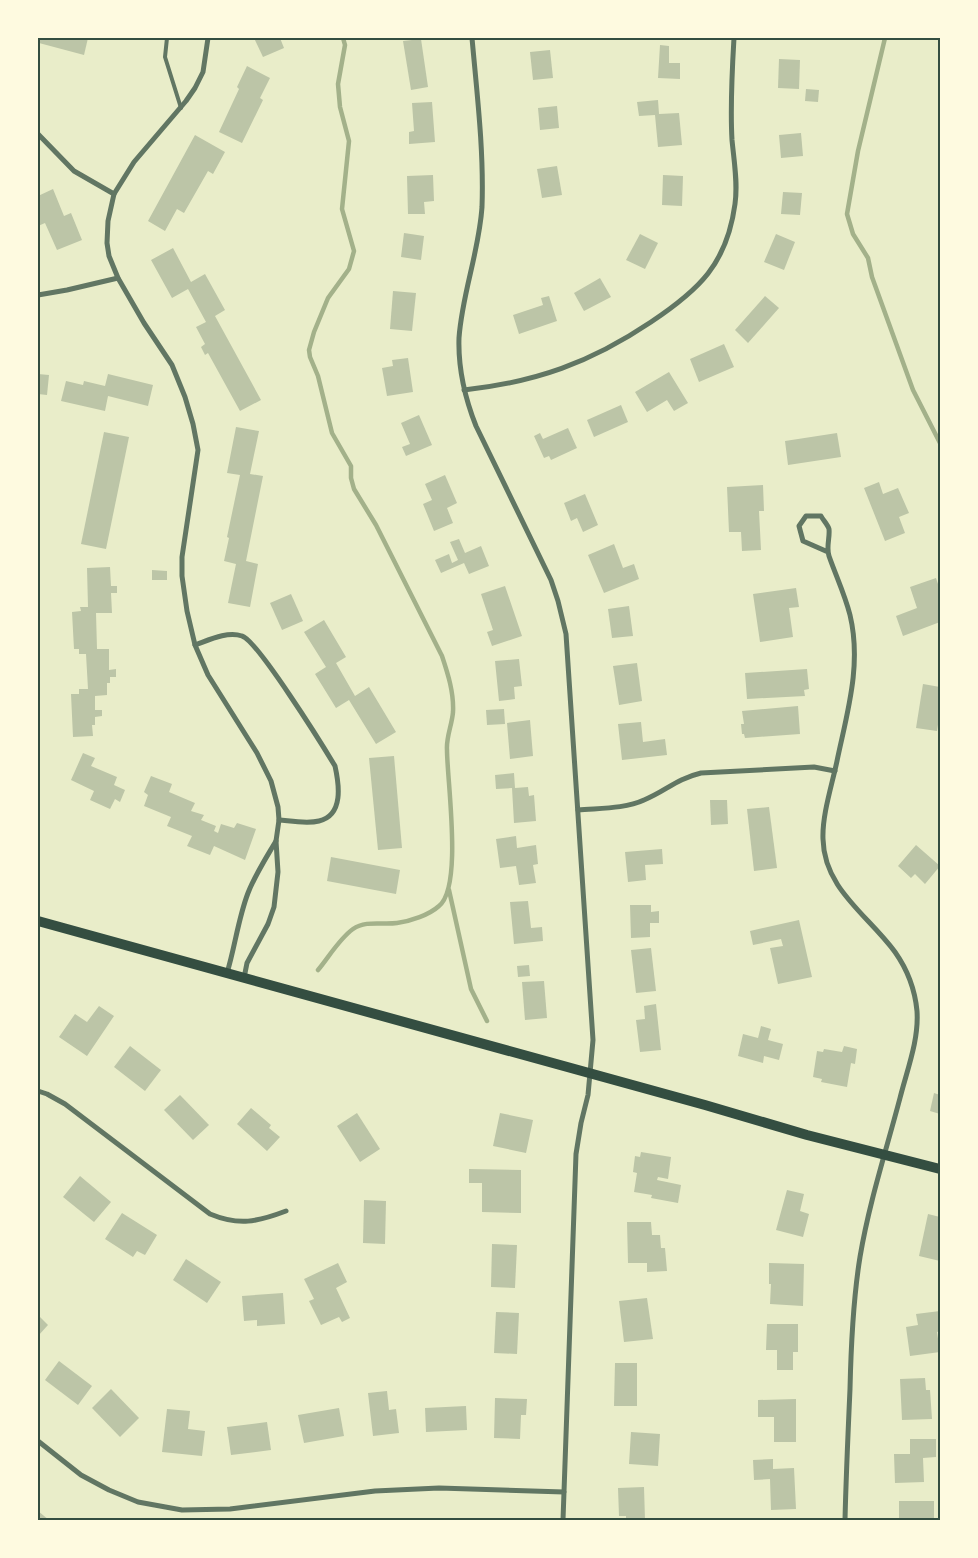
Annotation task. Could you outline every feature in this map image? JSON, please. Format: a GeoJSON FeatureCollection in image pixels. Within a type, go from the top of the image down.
{"type":"FeatureCollection","features":[{"type":"Feature","properties":{"kind":"main road"},"geometry":{"type":"LineString","coordinates":[[38,921],[807,1135],[940,1168]]}},
{"type":"Feature","properties":{"kind":"street"},"geometry":{"type":"LineString","coordinates":[[208,38],[202,72],[195,88],[134,162],[114,194],[108,221],[106,243],[118,278],[172,365],[185,397],[193,424],[198,450],[182,557],[182,576],[194,645],[208,675],[257,753],[268,774],[275,795],[279,820],[276,841],[278,872],[274,907],[268,924],[247,964],[244,978]]}},
{"type":"Feature","properties":{"kind":"street"},"geometry":{"type":"LineString","coordinates":[[472,38],[482,178],[482,208],[479,238],[459,338],[460,362],[464,390],[476,426],[551,580],[566,634],[593,1040],[588,1095],[576,1154],[563,1520]]}},
{"type":"Feature","properties":{"kind":"street"},"geometry":{"type":"LineString","coordinates":[[464,390],[527,380],[577,364],[612,347],[681,302],[710,272],[726,243],[736,202],[731,102],[734,38]]}},
{"type":"Feature","properties":{"kind":"street"},"geometry":{"type":"LineString","coordinates":[[38,134],[74,171],[114,194]]}},
{"type":"Feature","properties":{"kind":"street"},"geometry":{"type":"LineString","coordinates":[[38,295],[118,278]]}},
{"type":"Feature","properties":{"kind":"street"},"geometry":{"type":"LineString","coordinates":[[828,552],[803,541],[799,526],[806,516],[821,516],[829,529],[828,552],[843,592],[854,638],[852,688],[822,836],[824,852],[827,866],[840,889],[906,969],[916,1006],[916,1035],[860,1255],[854,1298],[844,1520]]}},
{"type":"Feature","properties":{"kind":"street"},"geometry":{"type":"LineString","coordinates":[[194,645],[230,634],[242,635],[248,638],[263,657],[335,766],[338,779],[338,802],[328,816],[320,821],[279,820]]}},
{"type":"Feature","properties":{"kind":"street"},"geometry":{"type":"LineString","coordinates":[[578,810],[639,802],[662,792],[686,777],[701,773],[814,766],[835,771]]}},
{"type":"Feature","properties":{"kind":"street"},"geometry":{"type":"LineString","coordinates":[[227,973],[248,892],[263,861],[276,841]]}},
{"type":"Feature","properties":{"kind":"street"},"geometry":{"type":"LineString","coordinates":[[38,1091],[65,1104],[210,1214],[228,1220],[246,1222],[264,1220],[286,1211]]}},
{"type":"Feature","properties":{"kind":"street"},"geometry":{"type":"LineString","coordinates":[[38,1441],[81,1474],[109,1490],[138,1502],[182,1510],[230,1509],[384,1491],[439,1488],[564,1492]]}},
{"type":"Feature","properties":{"kind":"lane"},"geometry":{"type":"LineString","coordinates":[[167,38],[165,57],[180,108]]}},
{"type":"Feature","properties":{"kind":"building"},"geometry":{"type":"Polygon","coordinates":[[[41,38],[88,38],[84,55],[39,43],[41,38]]]}},
{"type":"Feature","properties":{"kind":"building"},"geometry":{"type":"Polygon","coordinates":[[[254,38],[280,38],[284,48],[263,57],[254,38]]]}},
{"type":"Feature","properties":{"kind":"building"},"geometry":{"type":"Polygon","coordinates":[[[421,39],[428,87],[411,90],[403,41],[421,39]]]}},
{"type":"Feature","properties":{"kind":"building"},"geometry":{"type":"Polygon","coordinates":[[[660,45],[669,46],[669,63],[680,63],[680,79],[658,78],[660,45]]]}},
{"type":"Feature","properties":{"kind":"building"},"geometry":{"type":"Polygon","coordinates":[[[550,50],[553,78],[533,80],[530,52],[550,50]]]}},
{"type":"Feature","properties":{"kind":"building"},"geometry":{"type":"Polygon","coordinates":[[[779,59],[800,60],[799,89],[778,88],[779,59]]]}},
{"type":"Feature","properties":{"kind":"building"},"geometry":{"type":"Polygon","coordinates":[[[247,66],[270,78],[260,98],[263,100],[242,143],[219,132],[239,89],[237,87],[247,66]]]}},
{"type":"Feature","properties":{"kind":"building"},"geometry":{"type":"Polygon","coordinates":[[[806,89],[819,90],[818,102],[805,101],[806,89]]]}},
{"type":"Feature","properties":{"kind":"building"},"geometry":{"type":"Polygon","coordinates":[[[658,100],[659,114],[679,113],[682,145],[658,147],[655,115],[639,116],[637,102],[658,100]]]}},
{"type":"Feature","properties":{"kind":"building"},"geometry":{"type":"Polygon","coordinates":[[[432,102],[435,142],[409,144],[409,132],[414,131],[412,103],[432,102]]]}},
{"type":"Feature","properties":{"kind":"building"},"geometry":{"type":"Polygon","coordinates":[[[557,106],[559,128],[540,130],[538,108],[557,106]]]}},
{"type":"Feature","properties":{"kind":"building"},"geometry":{"type":"Polygon","coordinates":[[[801,133],[803,156],[781,158],[779,135],[801,133]]]}},
{"type":"Feature","properties":{"kind":"building"},"geometry":{"type":"Polygon","coordinates":[[[195,135],[225,152],[213,174],[208,171],[184,213],[177,209],[165,231],[148,221],[195,135]]]}},
{"type":"Feature","properties":{"kind":"building"},"geometry":{"type":"Polygon","coordinates":[[[557,166],[562,195],[542,198],[537,169],[557,166]]]}},
{"type":"Feature","properties":{"kind":"building"},"geometry":{"type":"Polygon","coordinates":[[[433,175],[434,201],[424,202],[425,214],[408,214],[407,176],[433,175]]]}},
{"type":"Feature","properties":{"kind":"building"},"geometry":{"type":"Polygon","coordinates":[[[663,175],[683,176],[682,206],[662,205],[663,175]]]}},
{"type":"Feature","properties":{"kind":"building"},"geometry":{"type":"Polygon","coordinates":[[[53,189],[64,216],[71,213],[82,240],[57,250],[45,223],[38,226],[38,196],[53,189]]]}},
{"type":"Feature","properties":{"kind":"building"},"geometry":{"type":"Polygon","coordinates":[[[783,192],[802,193],[800,215],[781,214],[783,192]]]}},
{"type":"Feature","properties":{"kind":"building"},"geometry":{"type":"Polygon","coordinates":[[[404,233],[424,236],[421,260],[401,257],[404,233]]]}},
{"type":"Feature","properties":{"kind":"building"},"geometry":{"type":"Polygon","coordinates":[[[640,234],[658,243],[645,269],[626,260],[640,234]]]}},
{"type":"Feature","properties":{"kind":"building"},"geometry":{"type":"Polygon","coordinates":[[[776,234],[795,242],[784,270],[764,262],[776,234]]]}},
{"type":"Feature","properties":{"kind":"building"},"geometry":{"type":"Polygon","coordinates":[[[173,248],[191,282],[205,274],[225,310],[215,316],[261,400],[240,411],[208,353],[205,355],[201,347],[205,344],[196,327],[206,322],[188,289],[172,298],[151,260],[173,248]]]}},
{"type":"Feature","properties":{"kind":"building"},"geometry":{"type":"Polygon","coordinates":[[[600,278],[611,297],[584,311],[574,293],[600,278]]]}},
{"type":"Feature","properties":{"kind":"building"},"geometry":{"type":"Polygon","coordinates":[[[393,291],[416,293],[412,331],[390,329],[393,291]]]}},
{"type":"Feature","properties":{"kind":"building"},"geometry":{"type":"Polygon","coordinates":[[[549,296],[557,321],[519,334],[513,315],[543,305],[541,298],[549,296]]]}},
{"type":"Feature","properties":{"kind":"building"},"geometry":{"type":"Polygon","coordinates":[[[765,296],[779,308],[748,343],[735,330],[765,296]]]}},
{"type":"Feature","properties":{"kind":"building"},"geometry":{"type":"Polygon","coordinates":[[[724,344],[734,367],[699,382],[690,359],[724,344]]]}},
{"type":"Feature","properties":{"kind":"building"},"geometry":{"type":"Polygon","coordinates":[[[408,358],[413,392],[387,396],[382,368],[393,366],[392,360],[408,358]]]}},
{"type":"Feature","properties":{"kind":"building"},"geometry":{"type":"Polygon","coordinates":[[[669,372],[688,403],[674,411],[667,400],[647,412],[635,392],[669,372]]]}},
{"type":"Feature","properties":{"kind":"building"},"geometry":{"type":"Polygon","coordinates":[[[38,374],[49,375],[47,395],[38,394],[38,374]]]}},
{"type":"Feature","properties":{"kind":"building"},"geometry":{"type":"Polygon","coordinates":[[[108,374],[153,385],[148,406],[108,396],[105,411],[61,401],[66,381],[83,385],[84,381],[105,386],[108,374]]]}},
{"type":"Feature","properties":{"kind":"building"},"geometry":{"type":"Polygon","coordinates":[[[621,405],[628,422],[594,437],[587,420],[621,405]]]}},
{"type":"Feature","properties":{"kind":"building"},"geometry":{"type":"Polygon","coordinates":[[[419,415],[432,445],[406,456],[402,447],[410,444],[401,423],[419,415]]]}},
{"type":"Feature","properties":{"kind":"building"},"geometry":{"type":"Polygon","coordinates":[[[236,427],[259,431],[250,474],[263,476],[246,561],[258,564],[250,607],[228,603],[236,564],[224,561],[240,475],[227,473],[236,427]]]}},
{"type":"Feature","properties":{"kind":"building"},"geometry":{"type":"Polygon","coordinates":[[[568,428],[577,448],[551,460],[549,456],[544,458],[534,436],[540,433],[543,439],[568,428]]]}},
{"type":"Feature","properties":{"kind":"building"},"geometry":{"type":"Polygon","coordinates":[[[104,432],[129,437],[106,549],[81,544],[104,432]]]}},
{"type":"Feature","properties":{"kind":"building"},"geometry":{"type":"Polygon","coordinates":[[[837,433],[841,457],[788,465],[785,441],[837,433]]]}},
{"type":"Feature","properties":{"kind":"building"},"geometry":{"type":"Polygon","coordinates":[[[445,475],[457,503],[447,508],[453,523],[434,531],[423,504],[432,500],[425,484],[445,475]]]}},
{"type":"Feature","properties":{"kind":"building"},"geometry":{"type":"Polygon","coordinates":[[[879,482],[883,494],[898,488],[909,513],[899,517],[905,533],[885,541],[864,488],[879,482]]]}},
{"type":"Feature","properties":{"kind":"building"},"geometry":{"type":"Polygon","coordinates":[[[763,485],[764,511],[759,511],[761,550],[742,551],[741,532],[729,532],[727,487],[763,485]]]}},
{"type":"Feature","properties":{"kind":"building"},"geometry":{"type":"Polygon","coordinates":[[[585,494],[598,525],[583,532],[577,518],[571,521],[564,503],[585,494]]]}},
{"type":"Feature","properties":{"kind":"building"},"geometry":{"type":"Polygon","coordinates":[[[459,539],[465,553],[481,546],[489,566],[469,574],[464,563],[441,573],[435,560],[449,554],[452,563],[458,560],[450,542],[459,539]]]}},
{"type":"Feature","properties":{"kind":"building"},"geometry":{"type":"Polygon","coordinates":[[[614,544],[623,568],[634,564],[639,579],[604,593],[588,555],[614,544]]]}},
{"type":"Feature","properties":{"kind":"building"},"geometry":{"type":"Polygon","coordinates":[[[110,567],[111,586],[117,586],[117,593],[111,593],[112,613],[96,613],[97,649],[109,649],[109,670],[116,669],[116,677],[110,677],[110,683],[107,683],[107,695],[95,696],[95,710],[102,710],[102,716],[95,717],[95,725],[92,725],[93,736],[73,737],[71,694],[79,694],[79,689],[88,689],[86,654],[79,654],[79,649],[74,649],[72,612],[81,611],[80,607],[88,607],[87,568],[110,567]]]}},
{"type":"Feature","properties":{"kind":"building"},"geometry":{"type":"Polygon","coordinates":[[[152,570],[167,571],[167,580],[152,580],[152,570]]]}},
{"type":"Feature","properties":{"kind":"building"},"geometry":{"type":"Polygon","coordinates":[[[936,578],[940,590],[940,622],[903,636],[896,616],[917,608],[910,587],[936,578]]]}},
{"type":"Feature","properties":{"kind":"building"},"geometry":{"type":"Polygon","coordinates":[[[505,586],[522,636],[492,646],[487,632],[493,630],[481,594],[505,586]]]}},
{"type":"Feature","properties":{"kind":"building"},"geometry":{"type":"Polygon","coordinates":[[[796,588],[799,607],[789,608],[793,637],[760,642],[753,594],[796,588]]]}},
{"type":"Feature","properties":{"kind":"building"},"geometry":{"type":"Polygon","coordinates":[[[291,594],[303,621],[282,630],[270,603],[291,594]]]}},
{"type":"Feature","properties":{"kind":"building"},"geometry":{"type":"Polygon","coordinates":[[[629,606],[633,636],[612,638],[608,609],[629,606]]]}},
{"type":"Feature","properties":{"kind":"building"},"geometry":{"type":"Polygon","coordinates":[[[324,620],[346,657],[336,663],[355,696],[369,687],[396,732],[376,744],[349,700],[336,708],[315,674],[326,667],[304,632],[324,620]]]}},
{"type":"Feature","properties":{"kind":"building"},"geometry":{"type":"Polygon","coordinates":[[[519,659],[522,686],[514,687],[515,699],[499,701],[495,661],[519,659]]]}},
{"type":"Feature","properties":{"kind":"building"},"geometry":{"type":"Polygon","coordinates":[[[637,663],[642,701],[619,705],[613,666],[637,663]]]}},
{"type":"Feature","properties":{"kind":"building"},"geometry":{"type":"Polygon","coordinates":[[[807,669],[809,689],[804,690],[805,696],[747,699],[745,673],[807,669]]]}},
{"type":"Feature","properties":{"kind":"building"},"geometry":{"type":"Polygon","coordinates":[[[923,684],[940,687],[940,712],[937,731],[916,728],[923,684]]]}},
{"type":"Feature","properties":{"kind":"building"},"geometry":{"type":"Polygon","coordinates":[[[798,706],[800,734],[745,738],[744,734],[742,734],[741,724],[744,724],[742,711],[798,706]]]}},
{"type":"Feature","properties":{"kind":"building"},"geometry":{"type":"Polygon","coordinates":[[[504,709],[505,724],[487,725],[486,710],[504,709]]]}},
{"type":"Feature","properties":{"kind":"building"},"geometry":{"type":"Polygon","coordinates":[[[530,720],[533,756],[510,759],[507,723],[530,720]]]}},
{"type":"Feature","properties":{"kind":"building"},"geometry":{"type":"Polygon","coordinates":[[[641,722],[643,742],[665,739],[667,755],[622,760],[618,724],[641,722]]]}},
{"type":"Feature","properties":{"kind":"building"},"geometry":{"type":"Polygon","coordinates":[[[83,753],[95,758],[91,766],[117,777],[114,785],[125,790],[120,802],[115,799],[110,809],[90,800],[94,791],[71,780],[83,753]]]}},
{"type":"Feature","properties":{"kind":"building"},"geometry":{"type":"Polygon","coordinates":[[[394,756],[402,848],[378,850],[369,758],[394,756]]]}},
{"type":"Feature","properties":{"kind":"building"},"geometry":{"type":"Polygon","coordinates":[[[514,773],[515,788],[528,787],[529,796],[534,795],[536,821],[514,823],[512,788],[496,789],[495,775],[514,773]]]}},
{"type":"Feature","properties":{"kind":"building"},"geometry":{"type":"Polygon","coordinates":[[[151,776],[172,784],[169,792],[195,803],[191,811],[204,815],[201,820],[216,826],[214,831],[218,833],[221,824],[234,828],[237,823],[256,829],[245,860],[214,846],[210,855],[187,846],[192,836],[167,826],[171,817],[144,806],[148,795],[144,792],[151,776]]]}},
{"type":"Feature","properties":{"kind":"building"},"geometry":{"type":"Polygon","coordinates":[[[710,800],[727,800],[728,824],[711,825],[710,800]]]}},
{"type":"Feature","properties":{"kind":"building"},"geometry":{"type":"Polygon","coordinates":[[[769,807],[777,868],[754,871],[747,809],[769,807]]]}},
{"type":"Feature","properties":{"kind":"building"},"geometry":{"type":"Polygon","coordinates":[[[516,836],[517,848],[536,845],[538,864],[533,865],[536,883],[519,885],[516,866],[500,868],[496,839],[516,836]]]}},
{"type":"Feature","properties":{"kind":"building"},"geometry":{"type":"Polygon","coordinates":[[[916,845],[940,866],[925,884],[915,874],[911,878],[898,866],[916,845]]]}},
{"type":"Feature","properties":{"kind":"building"},"geometry":{"type":"Polygon","coordinates":[[[662,849],[663,864],[645,865],[646,880],[628,882],[625,852],[662,849]]]}},
{"type":"Feature","properties":{"kind":"building"},"geometry":{"type":"Polygon","coordinates":[[[331,857],[400,870],[396,894],[327,881],[331,857]]]}},
{"type":"Feature","properties":{"kind":"building"},"geometry":{"type":"Polygon","coordinates":[[[528,901],[531,928],[542,927],[543,941],[514,944],[510,902],[528,901]]]}},
{"type":"Feature","properties":{"kind":"building"},"geometry":{"type":"Polygon","coordinates":[[[630,905],[651,905],[651,912],[659,911],[659,923],[650,923],[650,937],[631,938],[630,905]]]}},
{"type":"Feature","properties":{"kind":"building"},"geometry":{"type":"Polygon","coordinates":[[[799,920],[812,977],[778,984],[770,948],[783,946],[781,939],[753,945],[750,931],[799,920]]]}},
{"type":"Feature","properties":{"kind":"building"},"geometry":{"type":"Polygon","coordinates":[[[651,948],[656,991],[636,993],[631,950],[651,948]]]}},
{"type":"Feature","properties":{"kind":"building"},"geometry":{"type":"Polygon","coordinates":[[[529,965],[530,976],[518,977],[517,966],[529,965]]]}},
{"type":"Feature","properties":{"kind":"building"},"geometry":{"type":"Polygon","coordinates":[[[544,981],[547,1018],[525,1020],[522,982],[544,981]]]}},
{"type":"Feature","properties":{"kind":"building"},"geometry":{"type":"Polygon","coordinates":[[[656,1004],[661,1050],[640,1052],[636,1020],[645,1019],[644,1006],[656,1004]]]}},
{"type":"Feature","properties":{"kind":"building"},"geometry":{"type":"Polygon","coordinates":[[[99,1006],[114,1016],[87,1056],[59,1037],[75,1014],[87,1022],[99,1006]]]}},
{"type":"Feature","properties":{"kind":"building"},"geometry":{"type":"Polygon","coordinates":[[[761,1026],[771,1029],[768,1040],[783,1044],[779,1060],[764,1056],[763,1063],[738,1056],[743,1034],[758,1038],[761,1026]]]}},
{"type":"Feature","properties":{"kind":"building"},"geometry":{"type":"Polygon","coordinates":[[[130,1046],[161,1070],[145,1091],[114,1067],[130,1046]]]}},
{"type":"Feature","properties":{"kind":"building"},"geometry":{"type":"Polygon","coordinates":[[[844,1046],[857,1049],[855,1064],[851,1063],[847,1087],[821,1082],[822,1079],[813,1077],[817,1051],[823,1052],[824,1049],[842,1052],[844,1046]]]}},
{"type":"Feature","properties":{"kind":"building"},"geometry":{"type":"Polygon","coordinates":[[[934,1093],[940,1095],[940,1114],[930,1111],[934,1093]]]}},
{"type":"Feature","properties":{"kind":"building"},"geometry":{"type":"Polygon","coordinates":[[[180,1095],[209,1125],[193,1140],[164,1110],[180,1095]]]}},
{"type":"Feature","properties":{"kind":"building"},"geometry":{"type":"Polygon","coordinates":[[[251,1108],[271,1125],[269,1128],[280,1137],[267,1151],[237,1124],[251,1108]]]}},
{"type":"Feature","properties":{"kind":"building"},"geometry":{"type":"Polygon","coordinates":[[[357,1113],[380,1149],[360,1162],[337,1126],[357,1113]]]}},
{"type":"Feature","properties":{"kind":"building"},"geometry":{"type":"Polygon","coordinates":[[[500,1113],[533,1120],[526,1153],[493,1146],[500,1113]]]}},
{"type":"Feature","properties":{"kind":"building"},"geometry":{"type":"Polygon","coordinates":[[[641,1152],[671,1157],[668,1179],[658,1177],[657,1180],[681,1185],[678,1203],[651,1198],[652,1195],[634,1192],[637,1173],[633,1172],[635,1156],[640,1157],[641,1152]]]}},
{"type":"Feature","properties":{"kind":"building"},"geometry":{"type":"Polygon","coordinates":[[[469,1169],[521,1170],[521,1213],[482,1212],[482,1183],[469,1183],[469,1169]]]}},
{"type":"Feature","properties":{"kind":"building"},"geometry":{"type":"Polygon","coordinates":[[[80,1176],[111,1202],[94,1222],[63,1197],[80,1176]]]}},
{"type":"Feature","properties":{"kind":"building"},"geometry":{"type":"Polygon","coordinates":[[[787,1190],[804,1194],[800,1211],[809,1214],[803,1237],[776,1230],[787,1190]]]}},
{"type":"Feature","properties":{"kind":"building"},"geometry":{"type":"Polygon","coordinates":[[[364,1200],[386,1201],[385,1244],[363,1243],[364,1200]]]}},
{"type":"Feature","properties":{"kind":"building"},"geometry":{"type":"Polygon","coordinates":[[[122,1213],[157,1235],[145,1255],[137,1251],[133,1257],[105,1239],[122,1213]]]}},
{"type":"Feature","properties":{"kind":"building"},"geometry":{"type":"Polygon","coordinates":[[[928,1214],[940,1217],[940,1261],[919,1256],[928,1214]]]}},
{"type":"Feature","properties":{"kind":"building"},"geometry":{"type":"Polygon","coordinates":[[[627,1222],[651,1222],[652,1235],[660,1235],[661,1248],[665,1248],[667,1271],[647,1272],[647,1263],[628,1263],[627,1222]]]}},
{"type":"Feature","properties":{"kind":"building"},"geometry":{"type":"Polygon","coordinates":[[[492,1244],[517,1245],[515,1288],[491,1287],[492,1244]]]}},
{"type":"Feature","properties":{"kind":"building"},"geometry":{"type":"Polygon","coordinates":[[[186,1259],[221,1282],[207,1303],[173,1280],[186,1259]]]}},
{"type":"Feature","properties":{"kind":"building"},"geometry":{"type":"Polygon","coordinates":[[[338,1263],[347,1282],[336,1288],[350,1318],[342,1322],[339,1317],[321,1325],[309,1301],[314,1299],[304,1279],[338,1263]]]}},
{"type":"Feature","properties":{"kind":"building"},"geometry":{"type":"Polygon","coordinates":[[[769,1263],[804,1264],[803,1306],[770,1304],[769,1263]]]}},
{"type":"Feature","properties":{"kind":"building"},"geometry":{"type":"Polygon","coordinates":[[[283,1293],[285,1324],[257,1326],[257,1320],[244,1321],[242,1296],[283,1293]]]}},
{"type":"Feature","properties":{"kind":"building"},"geometry":{"type":"Polygon","coordinates":[[[647,1298],[653,1339],[624,1342],[619,1301],[647,1298]]]}},
{"type":"Feature","properties":{"kind":"building"},"geometry":{"type":"Polygon","coordinates":[[[940,1311],[940,1331],[937,1332],[940,1352],[910,1356],[906,1327],[918,1325],[916,1314],[940,1311]]]}},
{"type":"Feature","properties":{"kind":"building"},"geometry":{"type":"Polygon","coordinates":[[[496,1312],[519,1313],[517,1354],[494,1353],[496,1312]]]}},
{"type":"Feature","properties":{"kind":"building"},"geometry":{"type":"Polygon","coordinates":[[[38,1315],[48,1325],[38,1336],[38,1315]]]}},
{"type":"Feature","properties":{"kind":"building"},"geometry":{"type":"Polygon","coordinates":[[[767,1324],[798,1324],[798,1352],[793,1352],[793,1370],[777,1370],[777,1350],[766,1350],[767,1324]]]}},
{"type":"Feature","properties":{"kind":"building"},"geometry":{"type":"Polygon","coordinates":[[[59,1361],[92,1386],[78,1405],[45,1380],[59,1361]]]}},
{"type":"Feature","properties":{"kind":"building"},"geometry":{"type":"Polygon","coordinates":[[[615,1363],[637,1363],[637,1406],[614,1406],[615,1363]]]}},
{"type":"Feature","properties":{"kind":"building"},"geometry":{"type":"Polygon","coordinates":[[[925,1378],[926,1390],[930,1390],[932,1419],[902,1420],[900,1379],[925,1378]]]}},
{"type":"Feature","properties":{"kind":"building"},"geometry":{"type":"Polygon","coordinates":[[[111,1389],[139,1418],[120,1437],[92,1408],[111,1389]]]}},
{"type":"Feature","properties":{"kind":"building"},"geometry":{"type":"Polygon","coordinates":[[[387,1391],[389,1410],[396,1409],[399,1433],[373,1436],[368,1393],[387,1391]]]}},
{"type":"Feature","properties":{"kind":"building"},"geometry":{"type":"Polygon","coordinates":[[[495,1398],[527,1399],[526,1415],[521,1415],[520,1439],[494,1438],[495,1398]]]}},
{"type":"Feature","properties":{"kind":"building"},"geometry":{"type":"Polygon","coordinates":[[[796,1399],[796,1442],[774,1442],[774,1417],[758,1417],[758,1400],[796,1399]]]}},
{"type":"Feature","properties":{"kind":"building"},"geometry":{"type":"Polygon","coordinates":[[[466,1406],[467,1430],[426,1432],[425,1408],[466,1406]]]}},
{"type":"Feature","properties":{"kind":"building"},"geometry":{"type":"Polygon","coordinates":[[[339,1408],[344,1436],[304,1443],[298,1415],[339,1408]]]}},
{"type":"Feature","properties":{"kind":"building"},"geometry":{"type":"Polygon","coordinates":[[[167,1409],[190,1411],[188,1429],[205,1431],[202,1456],[162,1452],[167,1409]]]}},
{"type":"Feature","properties":{"kind":"building"},"geometry":{"type":"Polygon","coordinates":[[[267,1422],[271,1450],[231,1455],[227,1427],[267,1422]]]}},
{"type":"Feature","properties":{"kind":"building"},"geometry":{"type":"Polygon","coordinates":[[[631,1432],[660,1434],[658,1466],[629,1464],[631,1432]]]}},
{"type":"Feature","properties":{"kind":"building"},"geometry":{"type":"Polygon","coordinates":[[[910,1439],[936,1439],[936,1457],[923,1458],[924,1482],[895,1483],[894,1454],[910,1454],[910,1439]]]}},
{"type":"Feature","properties":{"kind":"building"},"geometry":{"type":"Polygon","coordinates":[[[773,1459],[773,1469],[794,1468],[796,1509],[771,1510],[770,1479],[754,1480],[753,1460],[773,1459]]]}},
{"type":"Feature","properties":{"kind":"building"},"geometry":{"type":"Polygon","coordinates":[[[644,1487],[645,1520],[626,1520],[626,1516],[619,1516],[618,1488],[644,1487]]]}},
{"type":"Feature","properties":{"kind":"building"},"geometry":{"type":"Polygon","coordinates":[[[899,1501],[934,1501],[934,1520],[899,1520],[899,1501]]]}},
{"type":"Feature","properties":{"kind":"building"},"geometry":{"type":"Polygon","coordinates":[[[38,1511],[49,1520],[38,1520],[38,1511]]]}},
{"type":"Feature","properties":{"kind":"waterway"},"geometry":{"type":"LineString","coordinates":[[318,970],[343,938],[358,926],[408,921],[425,915],[439,906],[446,895],[452,856],[447,745],[452,717],[452,691],[442,656],[376,525],[354,489],[351,478],[351,466],[332,433],[318,376],[309,350],[328,298],[349,269],[354,251],[342,209],[349,141],[340,107],[338,84],[345,45],[343,38]]}},
{"type":"Feature","properties":{"kind":"waterway"},"geometry":{"type":"LineString","coordinates":[[885,38],[858,151],[847,214],[853,234],[868,258],[872,277],[913,390],[940,443]]}},
{"type":"Feature","properties":{"kind":"waterway"},"geometry":{"type":"LineString","coordinates":[[449,890],[471,989],[487,1021]]}}]}
